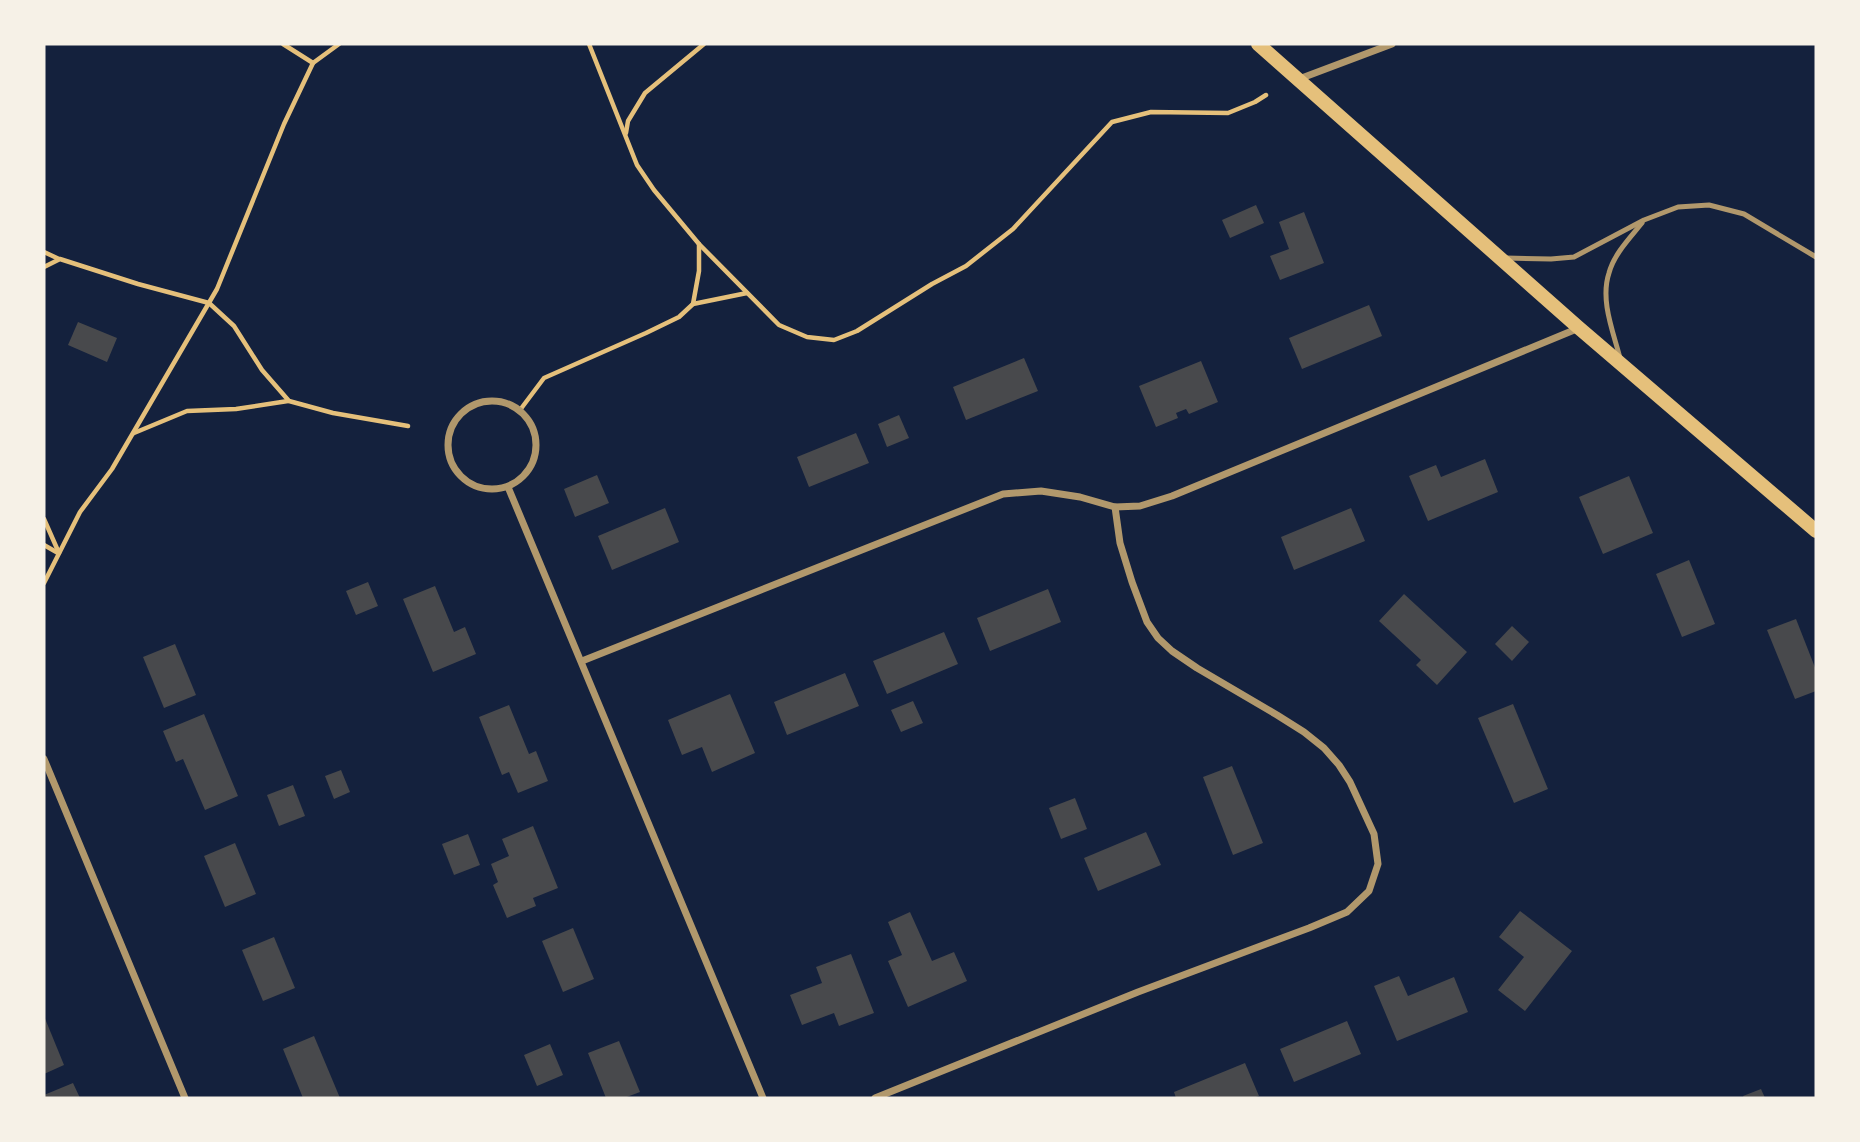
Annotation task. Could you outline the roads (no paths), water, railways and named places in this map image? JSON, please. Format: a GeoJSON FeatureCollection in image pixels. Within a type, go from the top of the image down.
{"type":"FeatureCollection","features":[{"type":"Feature","properties":{"kind":"main road"},"geometry":{"type":"LineString","coordinates":[[1258,44],[1579,328],[1816,531]]}},
{"type":"Feature","properties":{"kind":"street"},"geometry":{"type":"LineString","coordinates":[[1299,79],[1392,44]]}},
{"type":"Feature","properties":{"kind":"street"},"geometry":{"type":"LineString","coordinates":[[582,661],[1003,494],[1041,491],[1080,497],[1115,507],[1140,506],[1172,496],[1579,328]]}},
{"type":"Feature","properties":{"kind":"street"},"geometry":{"type":"LineString","coordinates":[[491,400],[520,410],[530,422],[536,436],[536,452],[531,467],[521,479],[508,487],[494,490],[468,483],[457,473],[450,461],[447,447],[454,421],[464,410],[476,403],[491,400]]}},
{"type":"Feature","properties":{"kind":"street"},"geometry":{"type":"LineString","coordinates":[[508,487],[763,1098]]}},
{"type":"Feature","properties":{"kind":"street"},"geometry":{"type":"LineString","coordinates":[[875,1098],[1138,992],[1309,928],[1347,912],[1369,891],[1378,864],[1374,834],[1350,782],[1339,765],[1304,732],[1197,668],[1158,638],[1147,622],[1132,582],[1120,543],[1115,507]]}},
{"type":"Feature","properties":{"kind":"street"},"geometry":{"type":"LineString","coordinates":[[44,759],[185,1098]]}},
{"type":"Feature","properties":{"kind":"lane"},"geometry":{"type":"LineString","coordinates":[[1500,258],[1551,260],[1574,257],[1644,220],[1678,207],[1709,205],[1744,214],[1816,257]]}},
{"type":"Feature","properties":{"kind":"lane"},"geometry":{"type":"LineString","coordinates":[[1622,365],[1605,301],[1608,273],[1620,250],[1644,220]]}}]}
